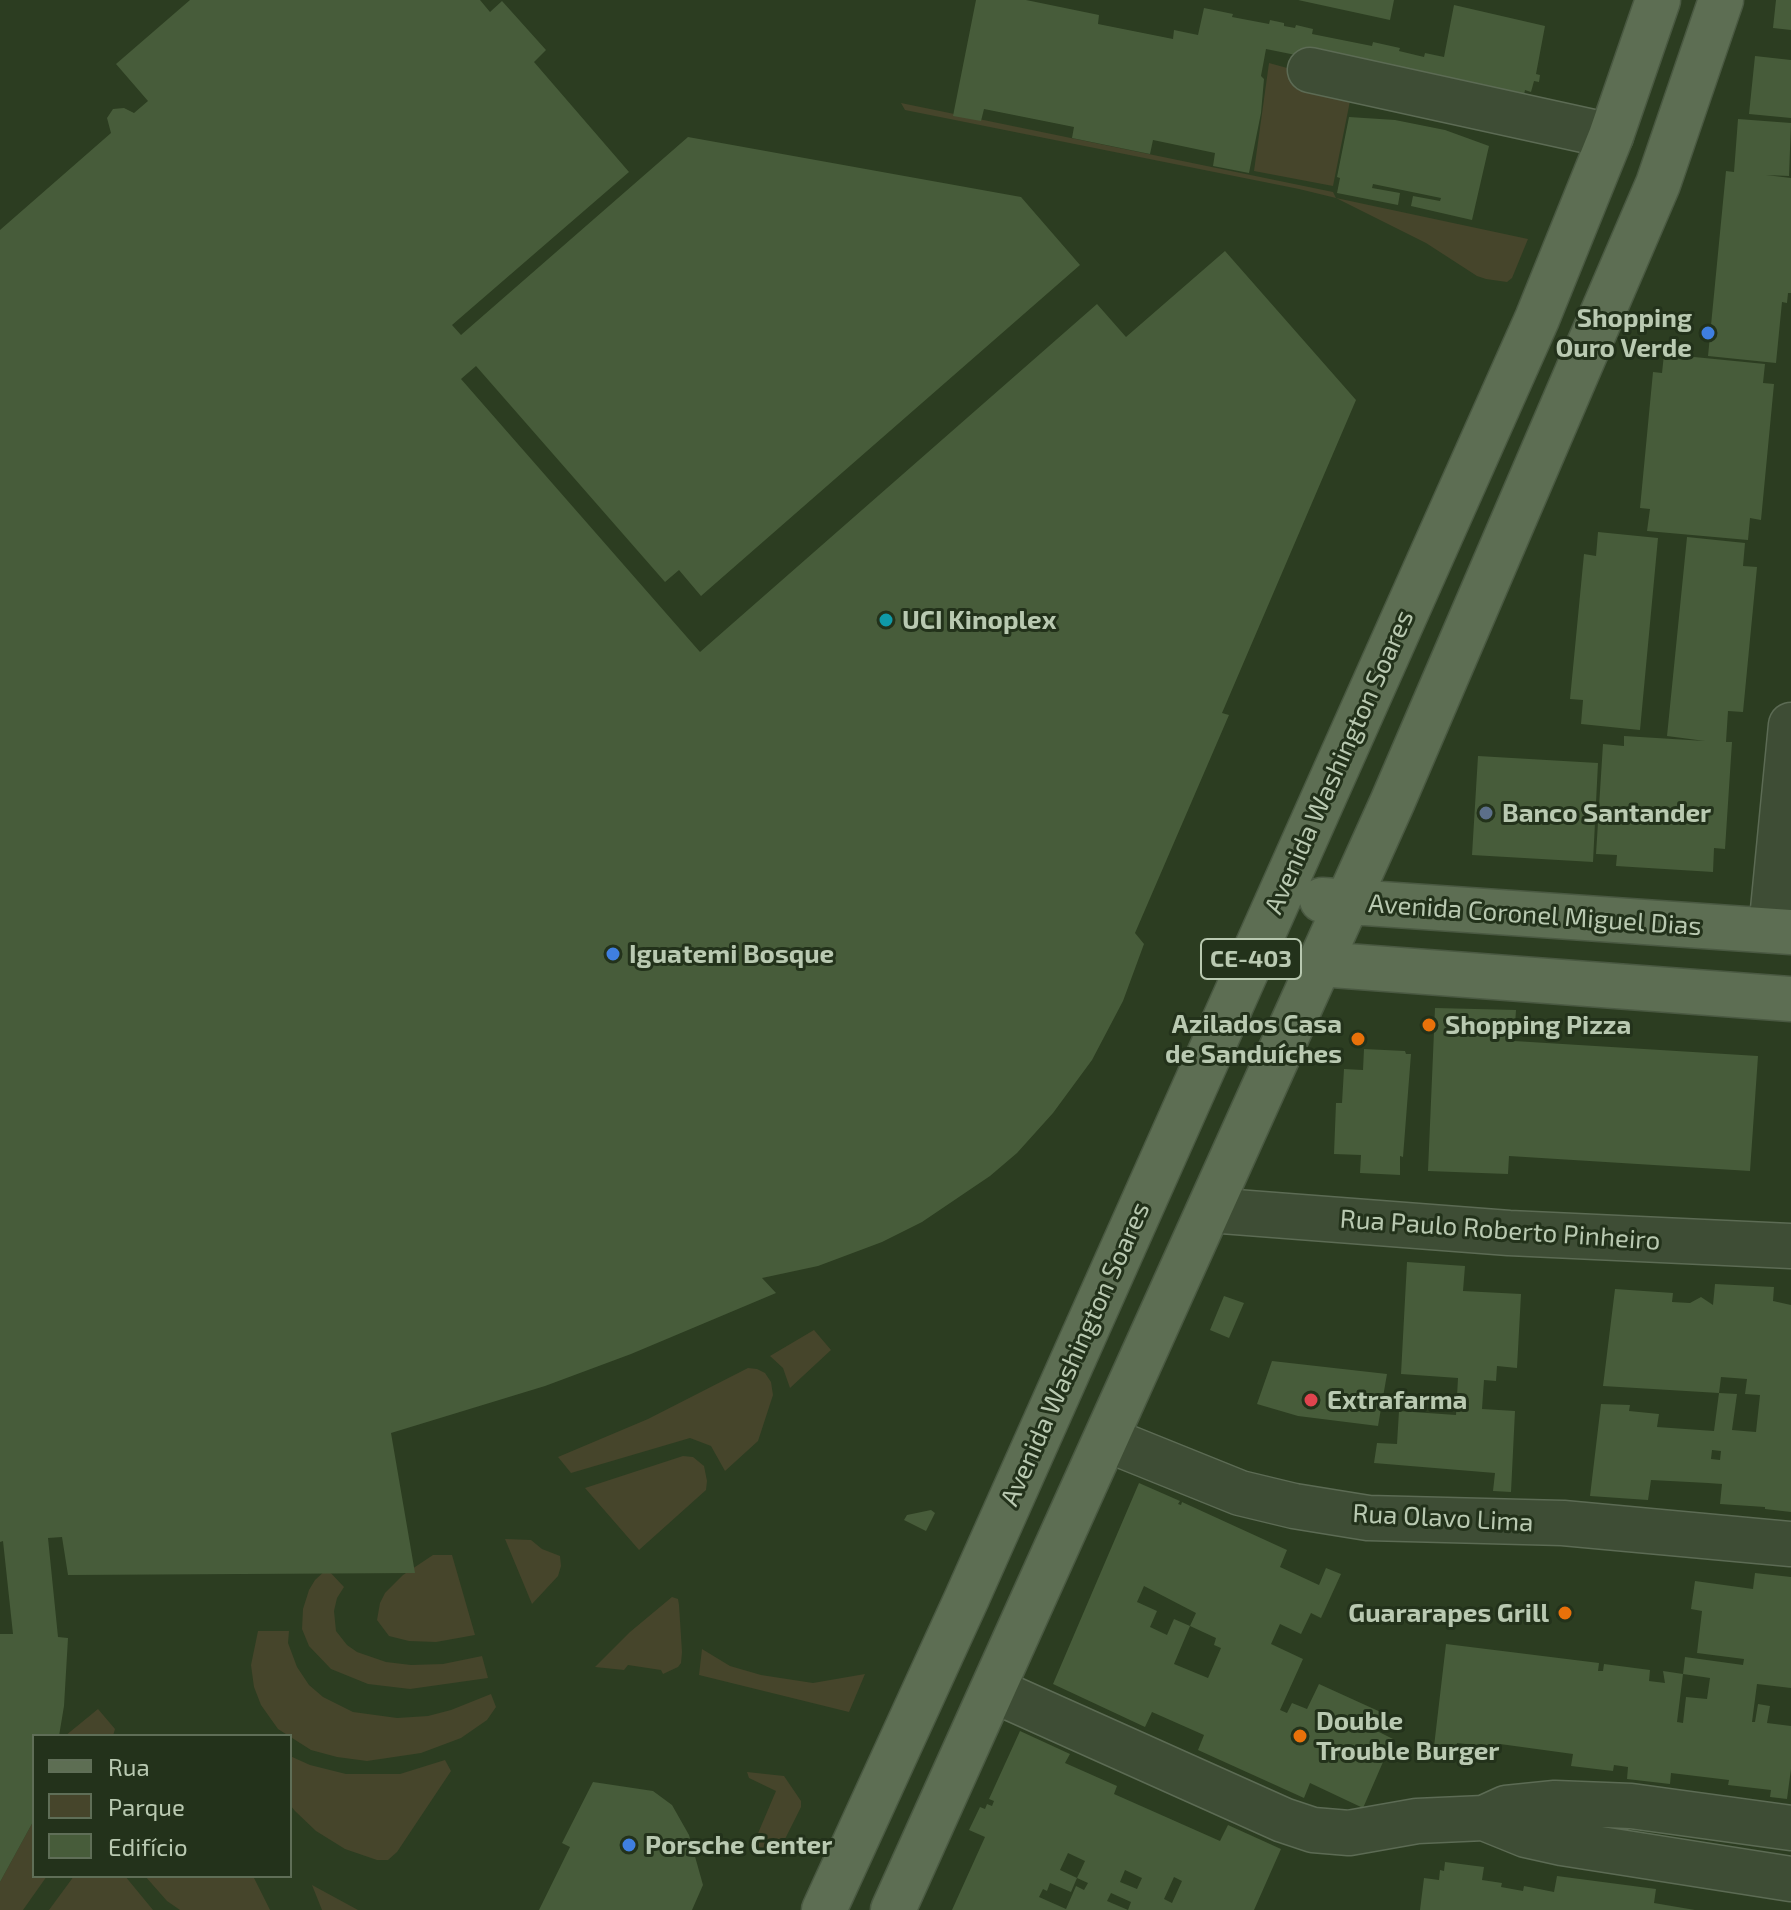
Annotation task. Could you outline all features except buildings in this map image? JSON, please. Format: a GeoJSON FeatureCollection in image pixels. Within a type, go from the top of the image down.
{"type":"FeatureCollection","features":[{"type":"Feature","properties":{"kind":"main road","name":"Avenida Washington Soares"},"geometry":{"type":"LineString","coordinates":[[824,1910],[1537,319],[1611,136],[1658,0]]}},
{"type":"Feature","properties":{"kind":"main road","name":"CE-403"},"geometry":{"type":"LineString","coordinates":[[893,1910],[1347,902],[1658,184],[1721,0]]}},
{"type":"Feature","properties":{"kind":"main road","name":"Avenida Coronel Miguel Dias"},"geometry":{"type":"LineString","coordinates":[[1280,897],[1781,931]]}},
{"type":"Feature","properties":{"kind":"main road"},"geometry":{"type":"LineString","coordinates":[[1319,964],[1791,999]]}},
{"type":"Feature","properties":{"kind":"street"},"geometry":{"type":"LineString","coordinates":[[1310,70],[1611,136]]}},
{"type":"Feature","properties":{"kind":"street"},"geometry":{"type":"LineString","coordinates":[[1781,931],[1791,725]]}},
{"type":"Feature","properties":{"kind":"street","name":"Rua Paulo Roberto Pinheiro"},"geometry":{"type":"LineString","coordinates":[[1209,1210],[1509,1233],[1791,1246]]}},
{"type":"Feature","properties":{"kind":"street","name":"Rua Olavo Lima"},"geometry":{"type":"LineString","coordinates":[[1106,1439],[1240,1493],[1294,1506],[1368,1518],[1563,1523],[1791,1544]]}},
{"type":"Feature","properties":{"kind":"street"},"geometry":{"type":"LineString","coordinates":[[993,1690],[1283,1820],[1313,1830],[1349,1833],[1417,1821],[1484,1818],[1506,1808],[1555,1803],[1631,1806],[1791,1828]]}},
{"type":"Feature","properties":{"kind":"street"},"geometry":{"type":"LineString","coordinates":[[1484,1818],[1526,1835],[1562,1843],[1791,1879]]}},
{"type":"Feature","properties":{"kind":"green space"},"geometry":{"type":"Polygon","coordinates":[[[1269,63],[1353,86],[1333,186],[1254,171],[1269,63]]]}},
{"type":"Feature","properties":{"kind":"green space"},"geometry":{"type":"Polygon","coordinates":[[[901,103],[1333,192],[1336,198],[905,110],[901,103]]]}},
{"type":"Feature","properties":{"kind":"green space"},"geometry":{"type":"Polygon","coordinates":[[[1336,198],[1528,239],[1512,278],[1507,282],[1486,279],[1426,243],[1336,198]]]}},
{"type":"Feature","properties":{"kind":"green space"},"geometry":{"type":"Polygon","coordinates":[[[814,1330],[831,1350],[790,1388],[783,1368],[770,1356],[814,1330]]]}},
{"type":"Feature","properties":{"kind":"green space"},"geometry":{"type":"Polygon","coordinates":[[[748,1368],[765,1373],[771,1382],[773,1395],[758,1441],[725,1471],[711,1446],[690,1438],[571,1473],[558,1457],[648,1419],[748,1368]]]}},
{"type":"Feature","properties":{"kind":"green space"},"geometry":{"type":"Polygon","coordinates":[[[683,1456],[693,1457],[704,1466],[706,1490],[639,1550],[585,1488],[683,1456]]]}},
{"type":"Feature","properties":{"kind":"green space"},"geometry":{"type":"Polygon","coordinates":[[[505,1539],[531,1540],[542,1549],[560,1556],[558,1576],[532,1604],[505,1539]]]}},
{"type":"Feature","properties":{"kind":"green space"},"geometry":{"type":"Polygon","coordinates":[[[433,1555],[452,1555],[475,1635],[436,1642],[409,1641],[389,1636],[377,1620],[385,1593],[403,1575],[433,1555]]]}},
{"type":"Feature","properties":{"kind":"green space"},"geometry":{"type":"Polygon","coordinates":[[[327,1569],[344,1587],[334,1611],[336,1631],[357,1652],[386,1662],[411,1665],[443,1664],[482,1656],[488,1678],[410,1689],[368,1684],[331,1669],[309,1646],[302,1629],[303,1609],[309,1590],[327,1569]]]}},
{"type":"Feature","properties":{"kind":"green space"},"geometry":{"type":"Polygon","coordinates":[[[672,1597],[678,1599],[679,1605],[682,1652],[678,1667],[663,1674],[661,1670],[628,1665],[624,1670],[595,1667],[630,1632],[672,1597]]]}},
{"type":"Feature","properties":{"kind":"green space"},"geometry":{"type":"Polygon","coordinates":[[[258,1631],[289,1631],[288,1643],[297,1667],[309,1685],[323,1697],[353,1712],[397,1718],[428,1716],[491,1694],[496,1707],[487,1720],[461,1738],[421,1753],[367,1761],[337,1757],[311,1750],[292,1738],[292,1734],[278,1729],[261,1705],[254,1687],[251,1665],[258,1631]]]}},
{"type":"Feature","properties":{"kind":"green space"},"geometry":{"type":"Polygon","coordinates":[[[702,1649],[730,1666],[761,1675],[813,1683],[865,1674],[849,1712],[699,1675],[702,1649]]]}},
{"type":"Feature","properties":{"kind":"green space"},"geometry":{"type":"Polygon","coordinates":[[[98,1709],[115,1729],[114,1734],[67,1734],[98,1709]]]}},
{"type":"Feature","properties":{"kind":"green space"},"geometry":{"type":"Polygon","coordinates":[[[292,1757],[346,1774],[400,1774],[445,1760],[451,1771],[397,1852],[388,1860],[377,1860],[345,1849],[316,1831],[292,1807],[292,1757]]]}},
{"type":"Feature","properties":{"kind":"green space"},"geometry":{"type":"Polygon","coordinates":[[[747,1772],[784,1776],[801,1801],[801,1807],[776,1852],[760,1849],[756,1838],[776,1791],[749,1778],[747,1772]]]}},
{"type":"Feature","properties":{"kind":"green space"},"geometry":{"type":"Polygon","coordinates":[[[32,1824],[32,1878],[46,1878],[23,1910],[0,1910],[0,1882],[32,1824]]]}},
{"type":"Feature","properties":{"kind":"green space"},"geometry":{"type":"Polygon","coordinates":[[[73,1878],[127,1878],[153,1910],[49,1910],[73,1878]]]}},
{"type":"Feature","properties":{"kind":"green space"},"geometry":{"type":"Polygon","coordinates":[[[147,1878],[254,1878],[270,1910],[180,1910],[167,1901],[147,1878]]]}},
{"type":"Feature","properties":{"kind":"green space"},"geometry":{"type":"Polygon","coordinates":[[[312,1885],[358,1910],[322,1910],[312,1885]]]}},
{"type":"Feature","properties":{"kind":"place","name":"Shopping Ouro Verde"},"geometry":{"type":"Point","coordinates":[1708,333]}},
{"type":"Feature","properties":{"kind":"place","name":"UCI Kinoplex"},"geometry":{"type":"Point","coordinates":[886,620]}},
{"type":"Feature","properties":{"kind":"place","name":"Banco Santander"},"geometry":{"type":"Point","coordinates":[1486,813]}},
{"type":"Feature","properties":{"kind":"place","name":"Iguatemi Bosque"},"geometry":{"type":"Point","coordinates":[613,954]}},
{"type":"Feature","properties":{"kind":"place","name":"Shopping Pizza"},"geometry":{"type":"Point","coordinates":[1429,1025]}},
{"type":"Feature","properties":{"kind":"place","name":"Azilados Casa de Sanduíches"},"geometry":{"type":"Point","coordinates":[1358,1039]}},
{"type":"Feature","properties":{"kind":"place","name":"Extrafarma"},"geometry":{"type":"Point","coordinates":[1311,1400]}},
{"type":"Feature","properties":{"kind":"place","name":"Guararapes Grill"},"geometry":{"type":"Point","coordinates":[1565,1613]}},
{"type":"Feature","properties":{"kind":"place","name":"Double Trouble Burger"},"geometry":{"type":"Point","coordinates":[1300,1736]}},
{"type":"Feature","properties":{"kind":"place","name":"Porsche Center"},"geometry":{"type":"Point","coordinates":[629,1845]}}]}
